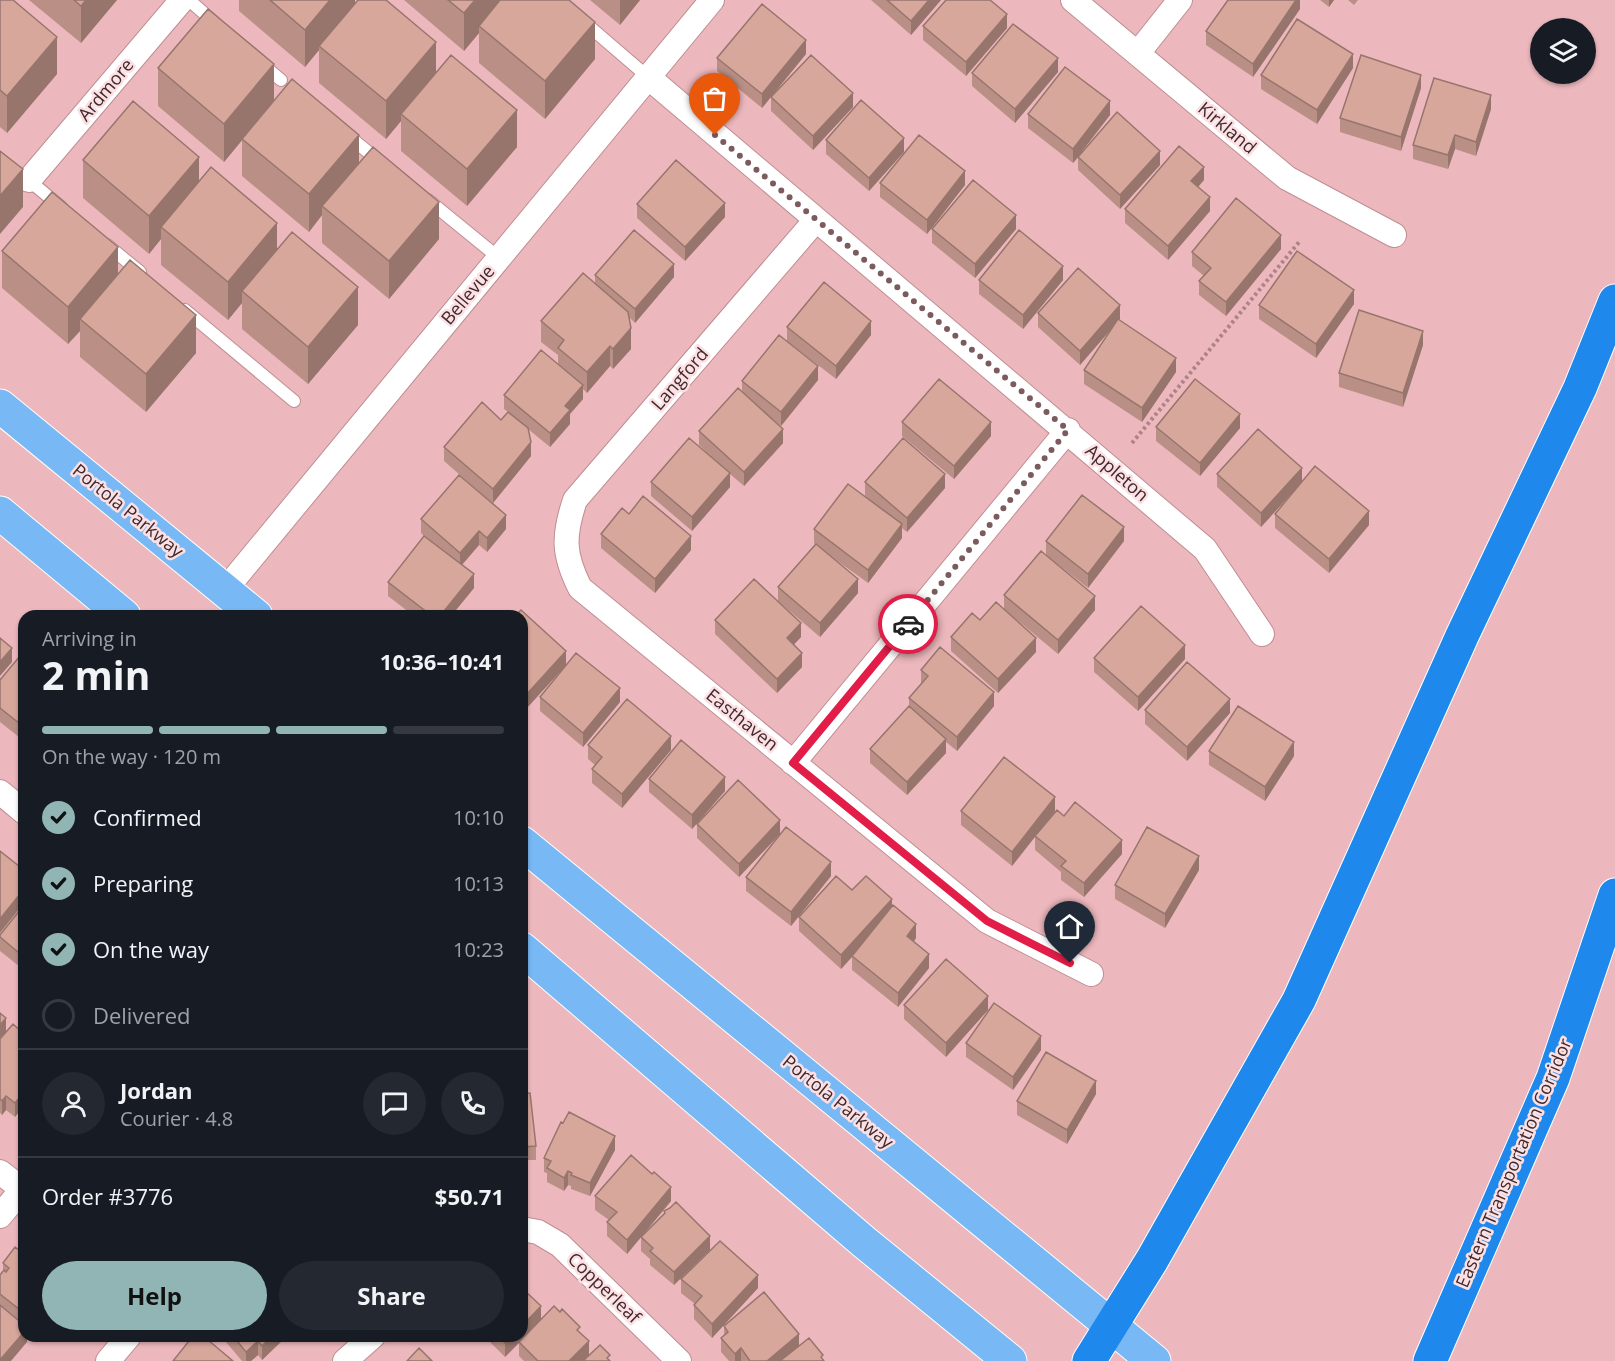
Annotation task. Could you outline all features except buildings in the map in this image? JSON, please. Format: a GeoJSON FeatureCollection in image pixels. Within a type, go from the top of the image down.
{"type":"FeatureCollection","features":[{"type":"Feature","properties":{"kind":"highway"},"geometry":{"type":"LineString","coordinates":[[1089,1361],[1299,1000],[1462,636],[1580,388],[1615,301]]}},
{"type":"Feature","properties":{"kind":"highway","name":"Eastern Transportation Corridor"},"geometry":{"type":"LineString","coordinates":[[1430,1361],[1553,1078],[1615,895]]}},
{"type":"Feature","properties":{"kind":"main road","name":"Portola Parkway"},"geometry":{"type":"LineString","coordinates":[[0,406],[249,610]]}},
{"type":"Feature","properties":{"kind":"main road"},"geometry":{"type":"LineString","coordinates":[[0,513],[117,610]]}},
{"type":"Feature","properties":{"kind":"main road","name":"Portola Parkway"},"geometry":{"type":"LineString","coordinates":[[528,848],[1154,1361]]}},
{"type":"Feature","properties":{"kind":"main road"},"geometry":{"type":"LineString","coordinates":[[528,954],[864,1242],[1010,1361]]}},
{"type":"Feature","properties":{"kind":"street","name":"Ardmore"},"geometry":{"type":"LineString","coordinates":[[22,174],[182,0]]}},
{"type":"Feature","properties":{"kind":"street","name":"Bellevue"},"geometry":{"type":"LineString","coordinates":[[225,590],[712,0]]}},
{"type":"Feature","properties":{"kind":"street","name":"Kirkland"},"geometry":{"type":"LineString","coordinates":[[1073,0],[1287,178],[1394,235]]}},
{"type":"Feature","properties":{"kind":"street"},"geometry":{"type":"LineString","coordinates":[[1138,53],[1180,0]]}},
{"type":"Feature","properties":{"kind":"street","name":"Appleton"},"geometry":{"type":"LineString","coordinates":[[648,77],[815,221],[1068,430],[1205,549],[1262,634]]}},
{"type":"Feature","properties":{"kind":"street","name":"Langford"},"geometry":{"type":"LineString","coordinates":[[565,546],[567,523],[575,500],[815,221]]}},
{"type":"Feature","properties":{"kind":"street"},"geometry":{"type":"LineString","coordinates":[[793,763],[1068,430]]}},
{"type":"Feature","properties":{"kind":"street","name":"Easthaven"},"geometry":{"type":"LineString","coordinates":[[565,546],[570,567],[580,588],[987,921],[1091,974]]}},
{"type":"Feature","properties":{"kind":"street"},"geometry":{"type":"LineString","coordinates":[[0,792],[18,807]]}},
{"type":"Feature","properties":{"kind":"street"},"geometry":{"type":"LineString","coordinates":[[0,1172],[18,1185]]}},
{"type":"Feature","properties":{"kind":"street"},"geometry":{"type":"LineString","coordinates":[[0,1216],[18,1194]]}},
{"type":"Feature","properties":{"kind":"street","name":"Copperleaf"},"geometry":{"type":"LineString","coordinates":[[528,1230],[538,1232],[560,1245],[679,1361]]}},
{"type":"Feature","properties":{"kind":"street"},"geometry":{"type":"LineString","coordinates":[[108,1361],[124,1342]]}},
{"type":"Feature","properties":{"kind":"street"},"geometry":{"type":"LineString","coordinates":[[345,1361],[366,1342]]}},
{"type":"Feature","properties":{"kind":"lane"},"geometry":{"type":"LineString","coordinates":[[189,0],[222,29]]}},
{"type":"Feature","properties":{"kind":"lane"},"geometry":{"type":"LineString","coordinates":[[576,15],[648,77]]}},
{"type":"Feature","properties":{"kind":"lane"},"geometry":{"type":"LineString","coordinates":[[256,58],[281,80]]}},
{"type":"Feature","properties":{"kind":"lane"},"geometry":{"type":"LineString","coordinates":[[336,126],[390,170]]}},
{"type":"Feature","properties":{"kind":"lane"},"geometry":{"type":"LineString","coordinates":[[22,174],[75,218]]}},
{"type":"Feature","properties":{"kind":"lane"},"geometry":{"type":"LineString","coordinates":[[417,192],[499,258]]}},
{"type":"Feature","properties":{"kind":"lane"},"geometry":{"type":"LineString","coordinates":[[93,233],[148,279]]}},
{"type":"Feature","properties":{"kind":"lane"},"geometry":{"type":"LineString","coordinates":[[175,302],[294,401]]}},
{"type":"Feature","properties":{"kind":"path"},"geometry":{"type":"LineString","coordinates":[[1132,443],[1299,241]]}},
{"type":"Feature","properties":{"kind":"way so far"},"geometry":{"type":"LineString","coordinates":[[715,135],[815,221],[1068,430],[908,624]]}},
{"type":"Feature","properties":{"kind":"route"},"geometry":{"type":"LineString","coordinates":[[908,624],[793,763],[987,921],[1070,963]]}}]}
